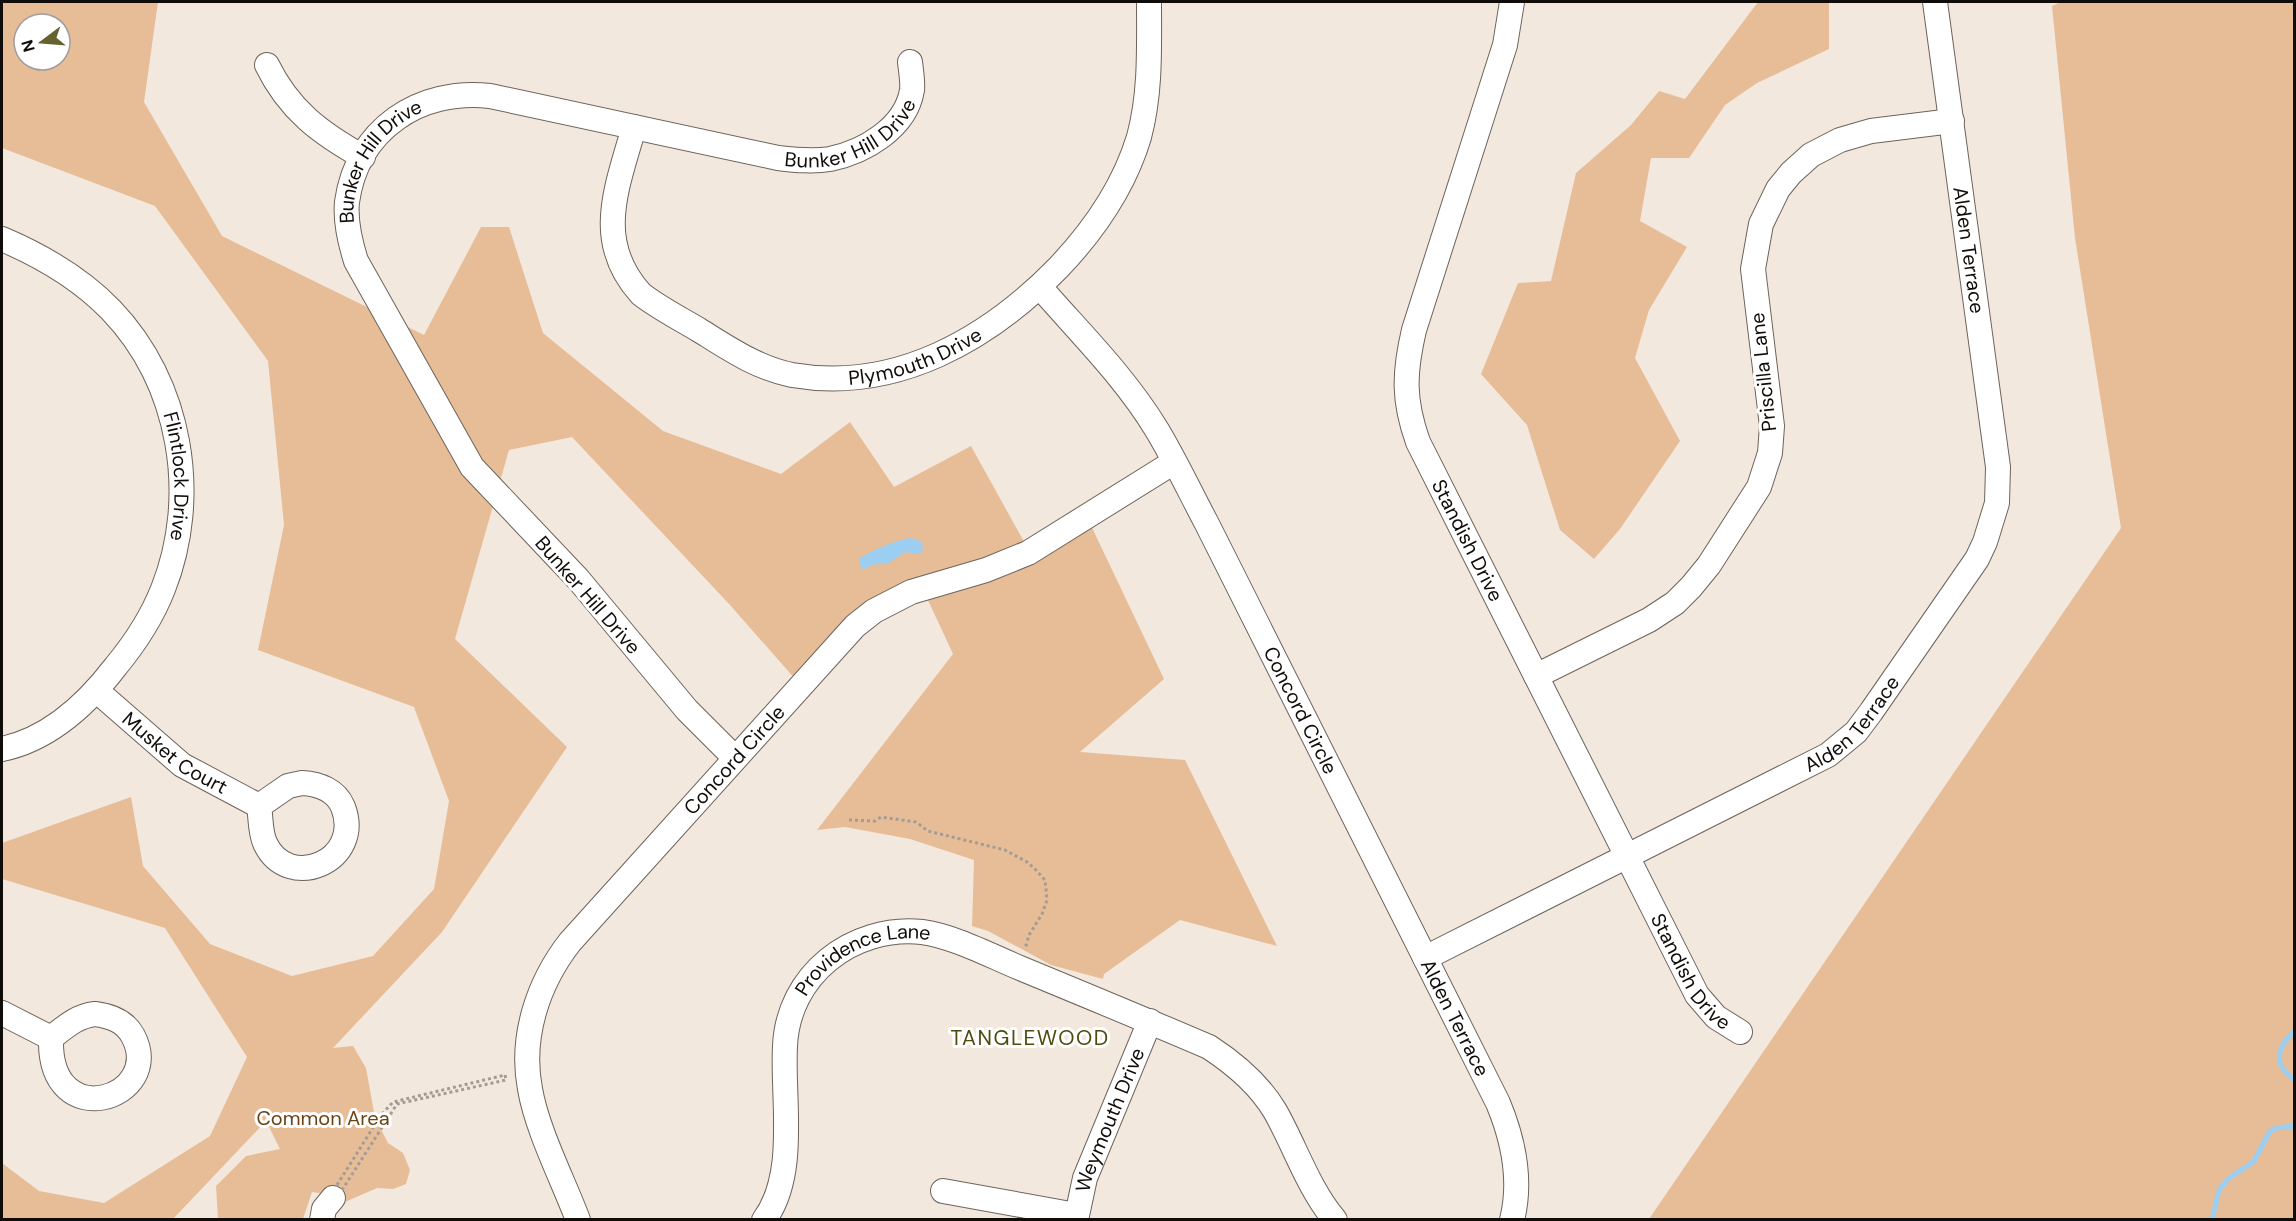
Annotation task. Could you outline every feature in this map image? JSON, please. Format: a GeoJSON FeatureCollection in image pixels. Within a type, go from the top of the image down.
{"type":"FeatureCollection","features":[{"type":"Feature","properties":{"kind":"street","name":"Plymouth Drive"},"geometry":{"type":"LineString","coordinates":[[632,133],[614,209],[612,234],[619,264],[628,280],[650,301],[750,360],[774,370],[827,378],[867,375],[907,367],[948,351],[983,332],[1006,316],[1040,287],[1079,245],[1104,212],[1130,161],[1146,104],[1149,72],[1149,2]]}},
{"type":"Feature","properties":{"kind":"street","name":"Standish Drive"},"geometry":{"type":"LineString","coordinates":[[1512,2],[1505,45],[1414,330],[1406,367],[1406,399],[1418,442],[1697,995],[1716,1017],[1740,1032]]}},
{"type":"Feature","properties":{"kind":"street","name":"Alden Terrace"},"geometry":{"type":"LineString","coordinates":[[1512,1220],[1516,1199],[1516,1170],[1506,1122],[1425,958],[1818,761],[1843,744],[1871,712],[1977,559],[1985,542],[1997,503],[1998,467],[1935,2]]}},
{"type":"Feature","properties":{"kind":"street","name":"Bunker Hill Drive"},"geometry":{"type":"LineString","coordinates":[[735,758],[687,710],[578,579],[481,479],[462,453],[356,261],[349,238],[347,202],[355,171],[371,144],[397,117],[415,106],[435,99],[454,95],[490,96],[632,133],[778,158],[801,161],[829,159],[869,144],[895,125],[905,110],[912,90],[910,62]]}},
{"type":"Feature","properties":{"kind":"street"},"geometry":{"type":"LineString","coordinates":[[267,65],[278,88],[305,119],[336,142],[363,157]]}},
{"type":"Feature","properties":{"kind":"street","name":"Priscilla Lane"},"geometry":{"type":"LineString","coordinates":[[1536,676],[1649,620],[1675,603],[1709,565],[1759,487],[1770,453],[1772,426],[1753,269],[1761,224],[1778,189],[1791,173],[1811,155],[1840,140],[1870,131],[1952,121]]}},
{"type":"Feature","properties":{"kind":"street","name":"Flintlock Drive"},"geometry":{"type":"LineString","coordinates":[[2,239],[62,269],[112,311],[135,340],[162,389],[174,426],[182,476],[179,531],[170,569],[153,612],[132,647],[97,691],[54,728],[21,744],[2,749]]}},
{"type":"Feature","properties":{"kind":"street","name":"Concord Circle"},"geometry":{"type":"LineString","coordinates":[[1040,287],[1104,359],[1135,398],[1156,430],[1425,958]]}},
{"type":"Feature","properties":{"kind":"street","name":"Concord Circle"},"geometry":{"type":"LineString","coordinates":[[578,1220],[535,1111],[528,1074],[530,1029],[541,990],[549,973],[570,942],[855,626],[874,611],[911,592],[986,570],[1028,553],[1174,462]]}},
{"type":"Feature","properties":{"kind":"street","name":"Musket Court"},"geometry":{"type":"LineString","coordinates":[[97,691],[182,765],[259,806]]}},
{"type":"Feature","properties":{"kind":"street","name":"Providence Lane"},"geometry":{"type":"LineString","coordinates":[[764,1220],[783,1174],[785,1044],[789,1019],[803,986],[839,950],[878,934],[907,931],[938,935],[1150,1021]]}},
{"type":"Feature","properties":{"kind":"street"},"geometry":{"type":"LineString","coordinates":[[2,1013],[51,1038]]}},
{"type":"Feature","properties":{"kind":"street"},"geometry":{"type":"LineString","coordinates":[[1150,1021],[1209,1047],[1230,1060],[1251,1080],[1274,1110],[1315,1191],[1335,1220]]}},
{"type":"Feature","properties":{"kind":"street","name":"Weymouth Drive"},"geometry":{"type":"LineString","coordinates":[[1076,1217],[1085,1178],[1150,1021]]}},
{"type":"Feature","properties":{"kind":"street"},"geometry":{"type":"LineString","coordinates":[[943,1191],[1076,1217]]}},
{"type":"Feature","properties":{"kind":"street"},"geometry":{"type":"LineString","coordinates":[[322,1220],[324,1209],[333,1198]]}},
{"type":"Feature","properties":{"kind":"path"},"geometry":{"type":"LineString","coordinates":[[849,820],[875,821],[881,817],[916,822],[928,831],[1005,850],[1027,862],[1045,880],[1047,900],[1042,914],[1029,935],[1020,968]]}},
{"type":"Feature","properties":{"kind":"path"},"geometry":{"type":"LineString","coordinates":[[504,1075],[506,1080],[397,1104],[335,1201],[333,1198],[330,1196],[336,1186],[381,1115],[393,1102],[504,1075]]}},
{"type":"Feature","properties":{"kind":"green space","name":"Common Area"},"geometry":{"type":"Polygon","coordinates":[[[2,2],[158,2],[144,102],[222,236],[424,335],[481,227],[509,227],[543,333],[663,431],[781,474],[850,422],[894,487],[971,446],[1028,549],[1086,515],[1164,679],[1080,752],[1185,760],[1277,946],[1180,920],[1104,974],[1103,979],[1051,965],[988,931],[972,926],[974,860],[910,839],[845,827],[817,830],[953,654],[920,583],[796,680],[730,605],[572,437],[509,450],[455,639],[567,747],[442,932],[333,1048],[353,1046],[366,1068],[375,1118],[388,1143],[403,1153],[410,1170],[406,1184],[393,1189],[377,1188],[345,1202],[326,1194],[312,1192],[303,1219],[218,1219],[216,1186],[246,1156],[280,1149],[266,1121],[173,1219],[2,1219],[2,1163],[39,1191],[104,1203],[210,1136],[247,1057],[165,928],[2,879],[2,843],[131,797],[143,866],[210,944],[292,976],[373,956],[434,889],[449,801],[414,707],[258,650],[284,525],[268,361],[155,206],[2,148],[2,2]]]}},
{"type":"Feature","properties":{"kind":"green space"},"geometry":{"type":"Polygon","coordinates":[[[1758,2],[1829,2],[1829,49],[1757,83],[1725,105],[1689,158],[1651,158],[1640,221],[1687,247],[1649,310],[1635,358],[1680,441],[1620,529],[1594,559],[1560,530],[1527,425],[1481,374],[1518,283],[1551,281],[1576,173],[1631,125],[1659,91],[1685,99],[1758,2]]]}},
{"type":"Feature","properties":{"kind":"green space"},"geometry":{"type":"Polygon","coordinates":[[[2061,2],[2294,2],[2294,1219],[1649,1219],[2121,528],[2075,238],[2052,6],[2061,2]]]}},
{"type":"Feature","properties":{"kind":"water"},"geometry":{"type":"Polygon","coordinates":[[[912,538],[922,542],[923,550],[919,554],[905,552],[889,563],[872,565],[862,570],[859,559],[892,543],[912,538]]]}},
{"type":"Feature","properties":{"kind":"waterway"},"geometry":{"type":"LineString","coordinates":[[2294,1032],[2283,1044],[2279,1056],[2283,1068],[2294,1079]]}},
{"type":"Feature","properties":{"kind":"waterway"},"geometry":{"type":"LineString","coordinates":[[2212,1220],[2219,1190],[2228,1179],[2254,1161],[2270,1131],[2294,1126]]}},
{"type":"Feature","properties":{"kind":"district","name":"TANGLEWOOD"},"geometry":{"type":"Point","coordinates":[1030,1038]}}]}
